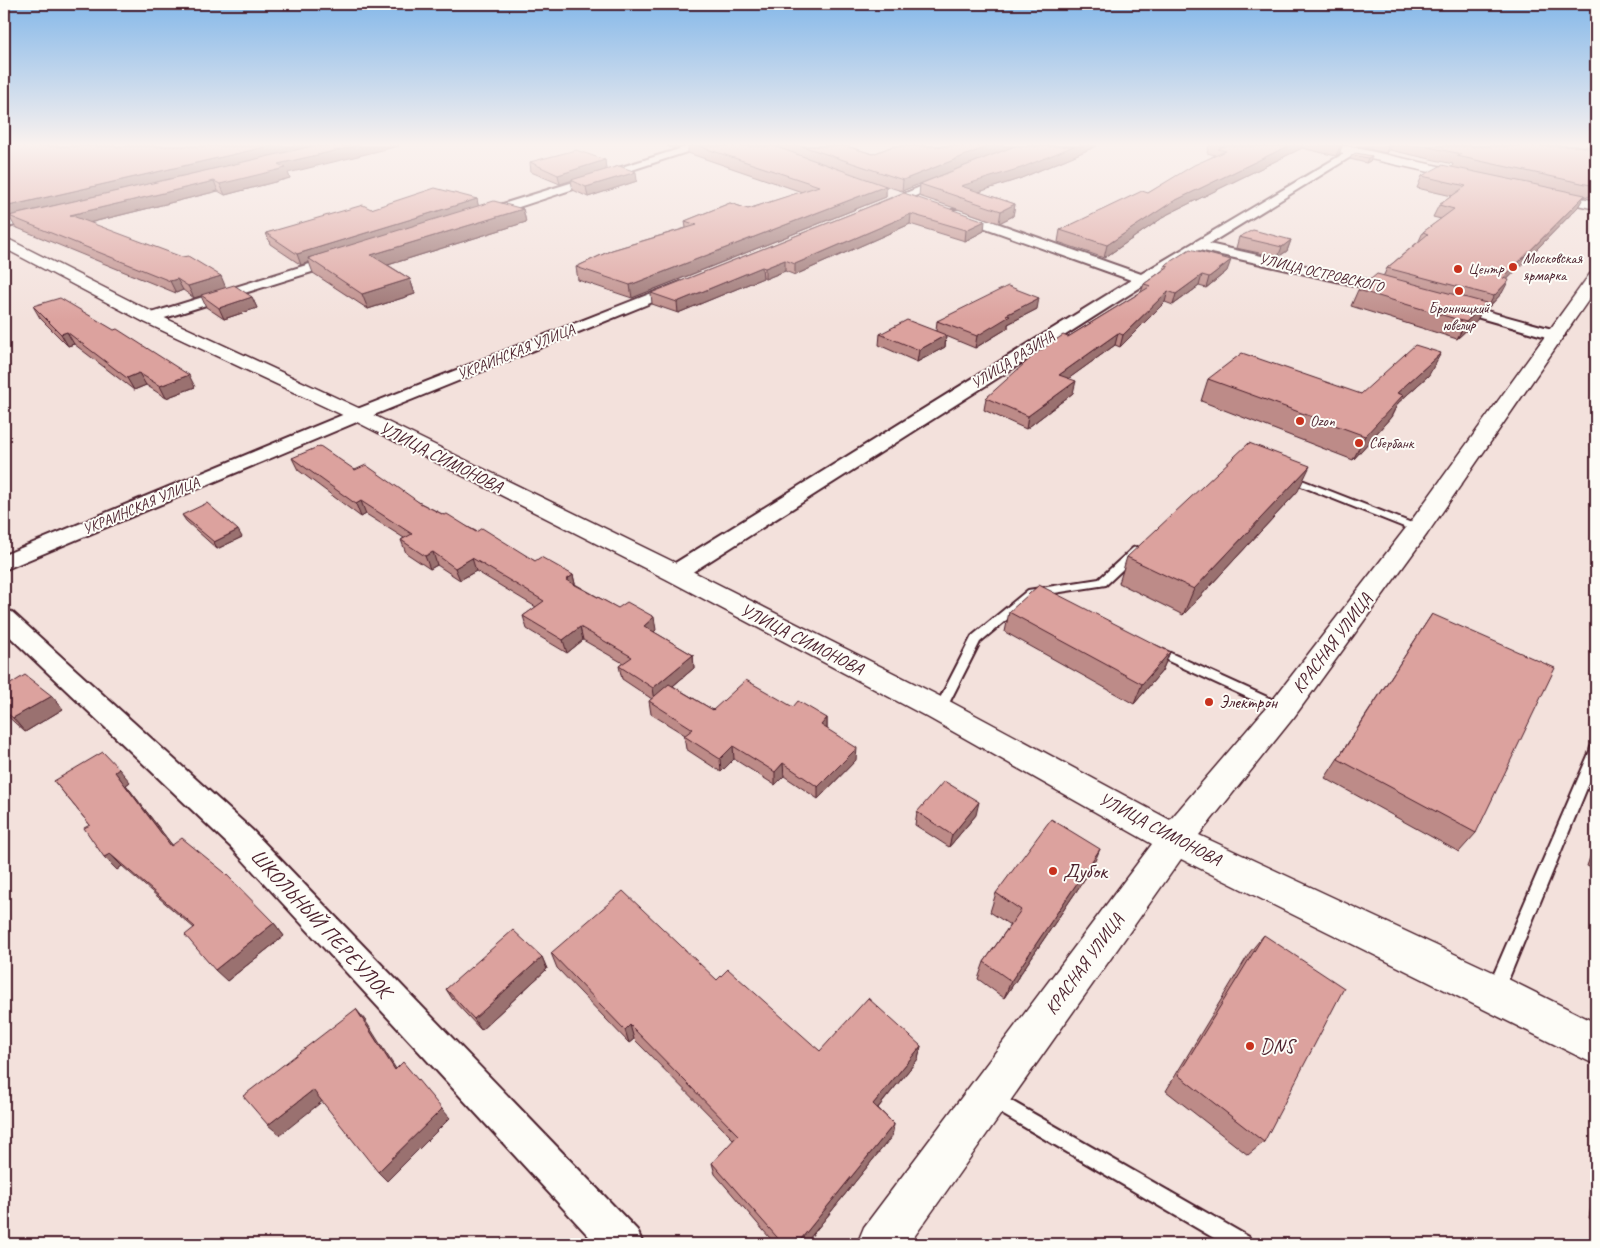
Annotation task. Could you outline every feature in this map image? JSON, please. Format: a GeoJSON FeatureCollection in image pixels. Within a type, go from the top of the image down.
{"type":"FeatureCollection","features":[{"type":"Feature","properties":{"kind":"street"},"geometry":{"type":"LineString","coordinates":[[473,217],[514,204]]}},
{"type":"Feature","properties":{"kind":"street"},"geometry":{"type":"LineString","coordinates":[[859,214],[884,204]]}},
{"type":"Feature","properties":{"kind":"street","name":"УЛИЦА РАЗИНА"},"geometry":{"type":"LineString","coordinates":[[675,573],[1142,279],[1200,246],[1265,204]]}},
{"type":"Feature","properties":{"kind":"street"},"geometry":{"type":"LineString","coordinates":[[942,209],[1142,279]]}},
{"type":"Feature","properties":{"kind":"street"},"geometry":{"type":"LineString","coordinates":[[4,224],[51,212]]}},
{"type":"Feature","properties":{"kind":"street","name":"УЛИЦА СИМОНОВА"},"geometry":{"type":"LineString","coordinates":[[4,242],[150,318],[358,415],[675,573],[940,710],[1175,840],[1494,993],[1596,1045]]}},
{"type":"Feature","properties":{"kind":"street","name":"УЛИЦА ОСТРОВСКОГО"},"geometry":{"type":"LineString","coordinates":[[1200,246],[1415,296]]}},
{"type":"Feature","properties":{"kind":"street"},"geometry":{"type":"LineString","coordinates":[[150,318],[359,253]]}},
{"type":"Feature","properties":{"kind":"street","name":"КРАСНАЯ УЛИЦА"},"geometry":{"type":"LineString","coordinates":[[881,1244],[1175,840],[1283,709],[1418,529],[1557,335],[1596,277]]}},
{"type":"Feature","properties":{"kind":"street","name":"УКРАИНСКАЯ УЛИЦА"},"geometry":{"type":"LineString","coordinates":[[4,563],[358,415],[692,281]]}},
{"type":"Feature","properties":{"kind":"street"},"geometry":{"type":"LineString","coordinates":[[1434,301],[1557,335]]}},
{"type":"Feature","properties":{"kind":"street","name":"ШКОЛЬНЫЙ ПЕРЕУЛОК"},"geometry":{"type":"LineString","coordinates":[[4,618],[242,839],[623,1244]]}},
{"type":"Feature","properties":{"kind":"lane"},"geometry":{"type":"LineString","coordinates":[[1275,472],[1418,529]]}},
{"type":"Feature","properties":{"kind":"lane"},"geometry":{"type":"LineString","coordinates":[[940,710],[976,639],[1032,593],[1102,582],[1145,543]]}},
{"type":"Feature","properties":{"kind":"lane"},"geometry":{"type":"LineString","coordinates":[[1032,593],[1050,601]]}},
{"type":"Feature","properties":{"kind":"lane"},"geometry":{"type":"LineString","coordinates":[[1140,642],[1283,709]]}},
{"type":"Feature","properties":{"kind":"lane"},"geometry":{"type":"LineString","coordinates":[[1494,993],[1596,751]]}},
{"type":"Feature","properties":{"kind":"lane"},"geometry":{"type":"LineString","coordinates":[[988,1096],[1242,1244]]}},
{"type":"Feature","properties":{"kind":"building"},"geometry":{"type":"Polygon","coordinates":[[[4,204],[16,204],[4,207],[4,204]]]}},
{"type":"Feature","properties":{"kind":"building"},"geometry":{"type":"Polygon","coordinates":[[[60,204],[116,204],[70,215],[182,257],[188,256],[221,276],[188,286],[177,279],[170,281],[9,216],[60,204]]]}},
{"type":"Feature","properties":{"kind":"building"},"geometry":{"type":"Polygon","coordinates":[[[386,204],[460,204],[297,254],[266,233],[363,205],[371,209],[386,204]]]}},
{"type":"Feature","properties":{"kind":"building"},"geometry":{"type":"Polygon","coordinates":[[[483,204],[506,204],[523,209],[371,255],[410,279],[362,294],[308,258],[483,204]]]}},
{"type":"Feature","properties":{"kind":"building"},"geometry":{"type":"Polygon","coordinates":[[[727,204],[734,204],[748,209],[763,204],[839,204],[630,285],[576,267],[612,250],[697,225],[685,221],[727,204]]]}},
{"type":"Feature","properties":{"kind":"building"},"geometry":{"type":"Polygon","coordinates":[[[876,204],[937,204],[985,221],[966,230],[911,214],[795,264],[785,260],[765,268],[762,267],[677,302],[651,293],[876,204]]]}},
{"type":"Feature","properties":{"kind":"building"},"geometry":{"type":"Polygon","coordinates":[[[981,204],[1015,204],[1001,211],[981,204]]]}},
{"type":"Feature","properties":{"kind":"building"},"geometry":{"type":"Polygon","coordinates":[[[1114,204],[1169,204],[1107,245],[1060,230],[1114,204]]]}},
{"type":"Feature","properties":{"kind":"building"},"geometry":{"type":"Polygon","coordinates":[[[1576,204],[1503,278],[1509,280],[1494,296],[1387,268],[1428,234],[1423,232],[1454,209],[1439,205],[1576,204]]]}},
{"type":"Feature","properties":{"kind":"building"},"geometry":{"type":"Polygon","coordinates":[[[1253,230],[1291,240],[1282,247],[1239,237],[1253,230]]]}},
{"type":"Feature","properties":{"kind":"building"},"geometry":{"type":"Polygon","coordinates":[[[1190,249],[1231,260],[1209,277],[1202,275],[1176,294],[1168,291],[1123,335],[1118,333],[1059,375],[1076,381],[1028,416],[986,398],[1035,354],[1063,335],[1068,337],[1151,286],[1144,284],[1169,266],[1165,265],[1190,249]]]}},
{"type":"Feature","properties":{"kind":"building"},"geometry":{"type":"Polygon","coordinates":[[[1377,274],[1486,303],[1466,322],[1358,290],[1377,274]]]}},
{"type":"Feature","properties":{"kind":"building"},"geometry":{"type":"Polygon","coordinates":[[[234,285],[252,297],[219,308],[201,295],[234,285]]]}},
{"type":"Feature","properties":{"kind":"building"},"geometry":{"type":"Polygon","coordinates":[[[1008,286],[1039,298],[1006,315],[1010,316],[977,336],[937,321],[1008,286]]]}},
{"type":"Feature","properties":{"kind":"building"},"geometry":{"type":"Polygon","coordinates":[[[60,298],[114,330],[117,329],[189,375],[160,386],[139,373],[127,378],[67,332],[61,334],[33,306],[60,298]]]}},
{"type":"Feature","properties":{"kind":"building"},"geometry":{"type":"Polygon","coordinates":[[[907,320],[946,335],[919,350],[880,334],[907,320]]]}},
{"type":"Feature","properties":{"kind":"building"},"geometry":{"type":"Polygon","coordinates":[[[1415,345],[1441,353],[1397,393],[1403,395],[1365,436],[1208,379],[1242,353],[1361,394],[1415,345]]]}},
{"type":"Feature","properties":{"kind":"building"},"geometry":{"type":"Polygon","coordinates":[[[1249,443],[1310,466],[1194,589],[1127,557],[1249,443]]]}},
{"type":"Feature","properties":{"kind":"building"},"geometry":{"type":"Polygon","coordinates":[[[320,446],[355,470],[366,465],[420,503],[444,515],[447,514],[476,532],[482,528],[535,561],[541,557],[573,575],[566,580],[618,608],[627,602],[654,617],[644,626],[693,655],[653,688],[619,666],[632,657],[580,627],[563,640],[523,616],[544,601],[472,558],[455,568],[433,552],[425,556],[401,540],[412,534],[361,501],[356,504],[292,458],[320,446]]]}},
{"type":"Feature","properties":{"kind":"building"},"geometry":{"type":"Polygon","coordinates":[[[207,503],[238,530],[214,542],[182,515],[207,503]]]}},
{"type":"Feature","properties":{"kind":"building"},"geometry":{"type":"Polygon","coordinates":[[[1039,585],[1170,652],[1142,684],[1009,612],[1039,585]]]}},
{"type":"Feature","properties":{"kind":"building"},"geometry":{"type":"Polygon","coordinates":[[[1432,614],[1555,668],[1476,833],[1338,759],[1432,614]]]}},
{"type":"Feature","properties":{"kind":"building"},"geometry":{"type":"Polygon","coordinates":[[[25,675],[52,696],[13,718],[4,711],[4,688],[25,675]]]}},
{"type":"Feature","properties":{"kind":"building"},"geometry":{"type":"Polygon","coordinates":[[[746,680],[793,707],[798,701],[827,718],[821,725],[857,748],[818,787],[783,763],[775,772],[733,746],[720,759],[684,736],[693,729],[649,701],[669,684],[713,710],[746,680]]]}},
{"type":"Feature","properties":{"kind":"building"},"geometry":{"type":"Polygon","coordinates":[[[103,752],[119,769],[115,772],[171,846],[182,838],[224,872],[274,923],[215,970],[185,935],[195,927],[110,854],[104,857],[84,828],[90,825],[54,781],[103,752]]]}},
{"type":"Feature","properties":{"kind":"building"},"geometry":{"type":"Polygon","coordinates":[[[944,781],[979,802],[952,835],[917,812],[944,781]]]}},
{"type":"Feature","properties":{"kind":"building"},"geometry":{"type":"Polygon","coordinates":[[[1051,819],[1100,849],[1011,981],[984,962],[1021,910],[996,893],[1051,819]]]}},
{"type":"Feature","properties":{"kind":"building"},"geometry":{"type":"Polygon","coordinates":[[[623,891],[717,980],[728,969],[820,1051],[868,998],[921,1046],[873,1104],[894,1124],[797,1244],[783,1244],[712,1163],[738,1135],[630,1025],[625,1030],[551,953],[623,891]]]}},
{"type":"Feature","properties":{"kind":"building"},"geometry":{"type":"Polygon","coordinates":[[[513,930],[542,957],[474,1019],[446,989],[513,930]]]}},
{"type":"Feature","properties":{"kind":"building"},"geometry":{"type":"Polygon","coordinates":[[[1264,935],[1344,988],[1264,1142],[1178,1075],[1264,935]]]}},
{"type":"Feature","properties":{"kind":"building"},"geometry":{"type":"Polygon","coordinates":[[[356,1009],[395,1070],[403,1062],[442,1109],[378,1172],[313,1090],[268,1125],[243,1096],[356,1009]]]}},
{"type":"Feature","properties":{"kind":"place","name":"Московская ярмарка"},"geometry":{"type":"Point","coordinates":[1513,267]}},
{"type":"Feature","properties":{"kind":"place","name":"Центр"},"geometry":{"type":"Point","coordinates":[1458,269]}},
{"type":"Feature","properties":{"kind":"place","name":"Бронницкий ювелир"},"geometry":{"type":"Point","coordinates":[1459,291]}},
{"type":"Feature","properties":{"kind":"place","name":"Ozon"},"geometry":{"type":"Point","coordinates":[1300,421]}},
{"type":"Feature","properties":{"kind":"place","name":"Сбербанк"},"geometry":{"type":"Point","coordinates":[1359,443]}},
{"type":"Feature","properties":{"kind":"place","name":"Электрон"},"geometry":{"type":"Point","coordinates":[1209,702]}},
{"type":"Feature","properties":{"kind":"place","name":"Дубок"},"geometry":{"type":"Point","coordinates":[1053,871]}},
{"type":"Feature","properties":{"kind":"place","name":"DNS"},"geometry":{"type":"Point","coordinates":[1250,1046]}}]}
